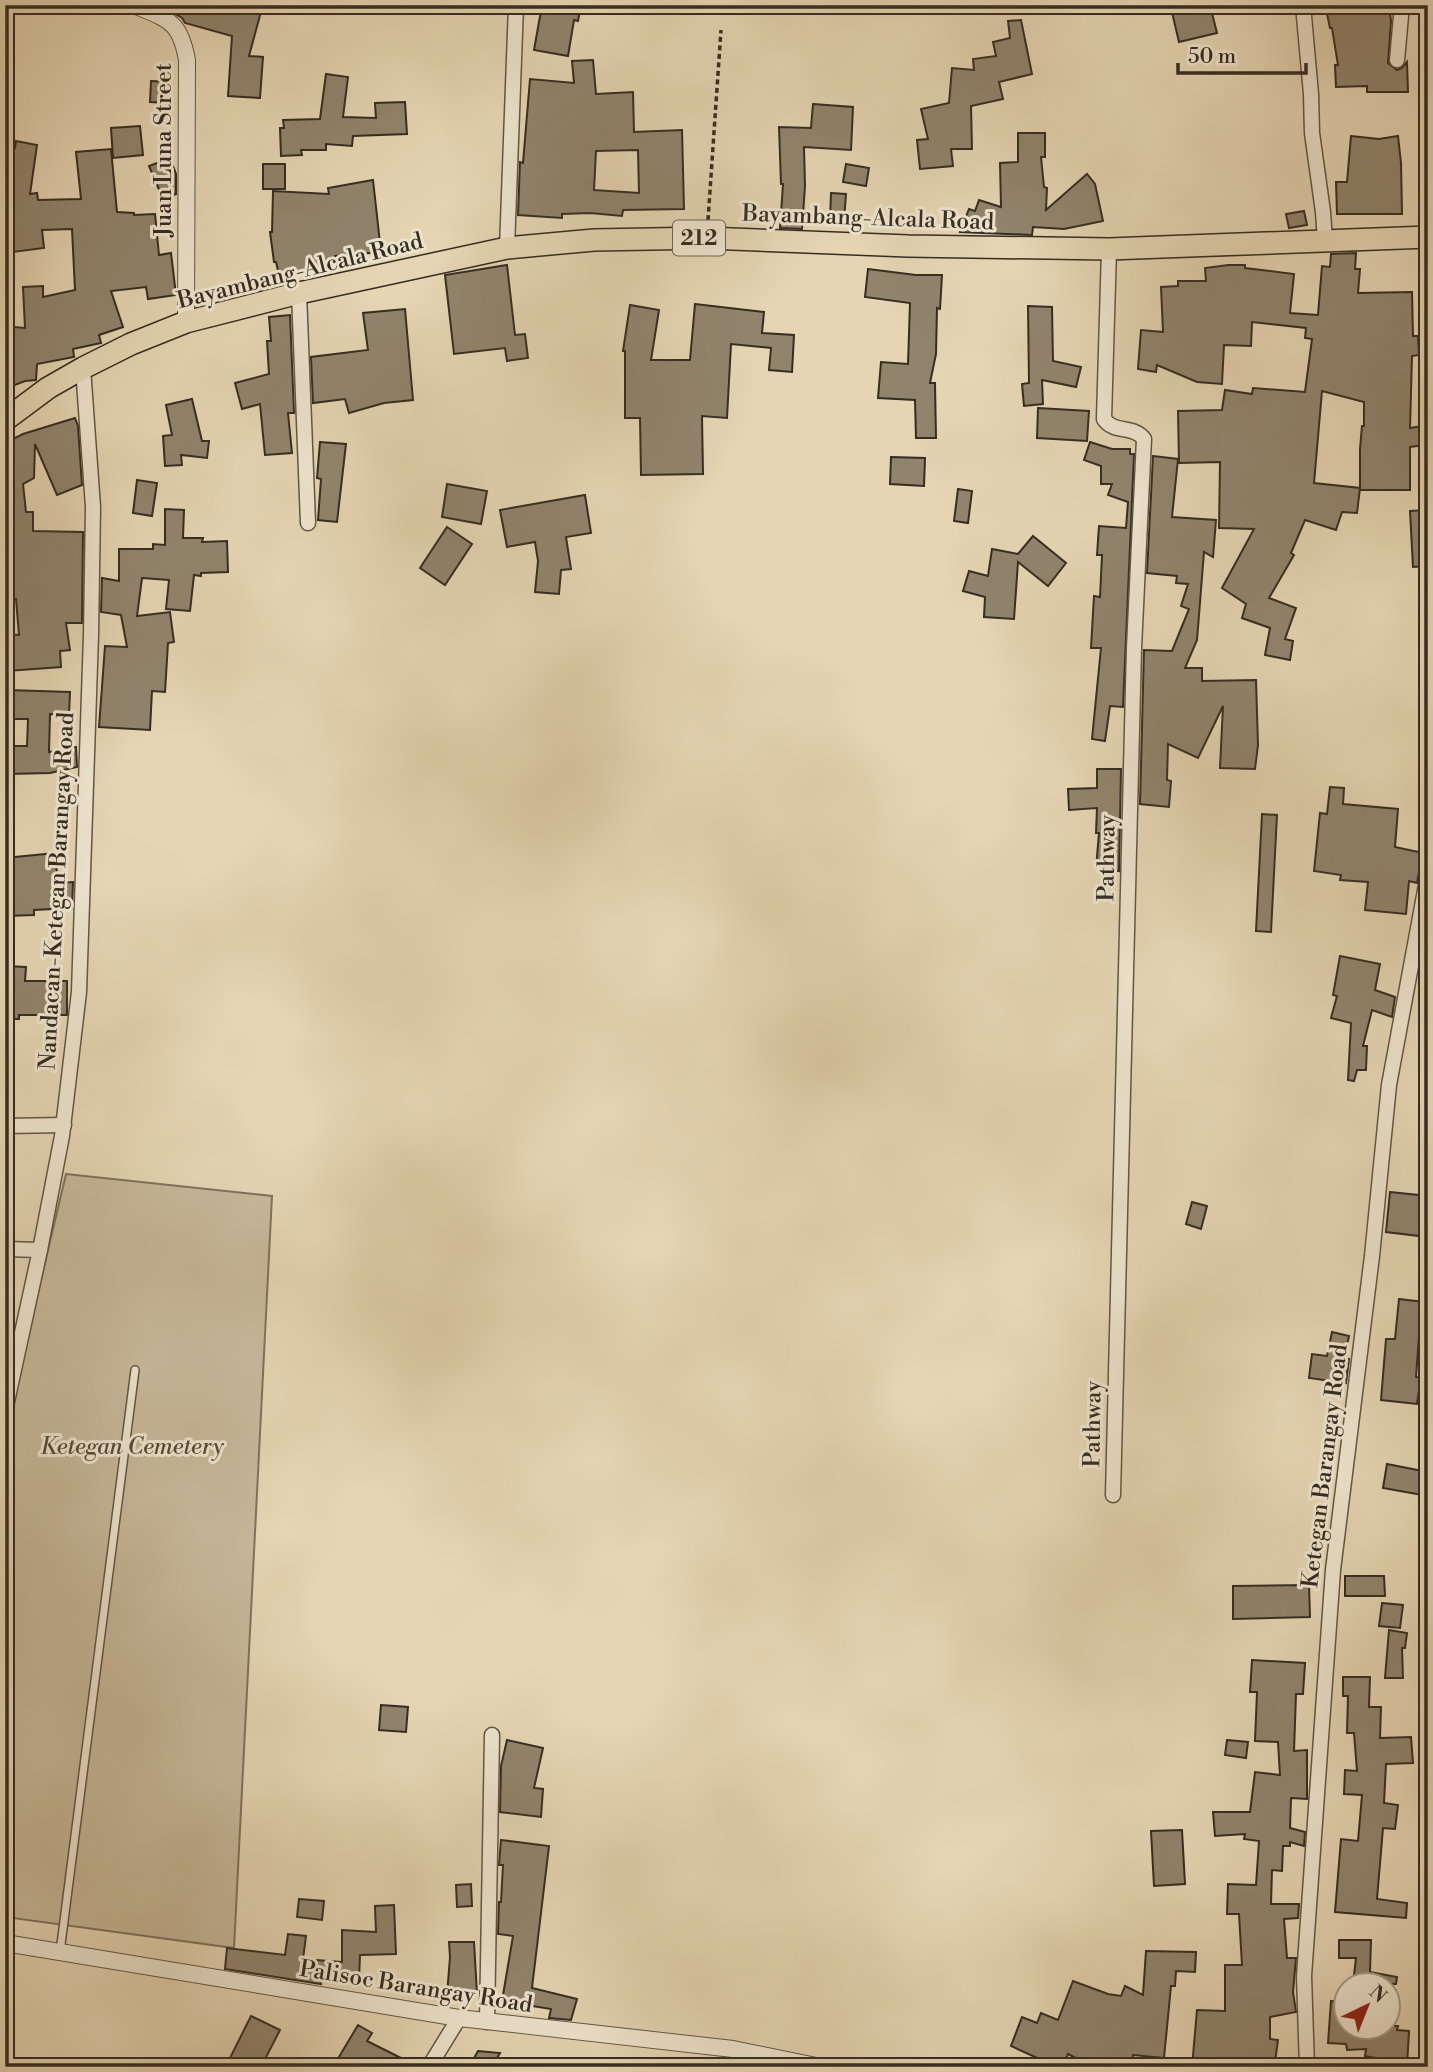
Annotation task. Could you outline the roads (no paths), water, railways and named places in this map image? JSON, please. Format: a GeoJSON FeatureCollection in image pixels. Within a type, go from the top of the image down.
{"type":"FeatureCollection","features":[{"type":"Feature","properties":{"kind":"main road","name":"Bayambang-Alcala Road"},"geometry":{"type":"LineString","coordinates":[[5,420],[48,388],[83,368],[131,344],[186,322],[299,293],[506,248],[594,240],[707,238],[1109,249],[1428,237]]}},
{"type":"Feature","properties":{"kind":"street","name":"Juan Luna Street"},"geometry":{"type":"LineString","coordinates":[[134,5],[158,15],[176,27],[183,39],[187,60],[186,322]]}},
{"type":"Feature","properties":{"kind":"street"},"geometry":{"type":"LineString","coordinates":[[506,248],[516,5]]}},
{"type":"Feature","properties":{"kind":"street"},"geometry":{"type":"LineString","coordinates":[[1303,5],[1312,133],[1322,198],[1325,241]]}},
{"type":"Feature","properties":{"kind":"street"},"geometry":{"type":"LineString","coordinates":[[1397,60],[1402,5]]}},
{"type":"Feature","properties":{"kind":"street","name":"Pathway"},"geometry":{"type":"LineString","coordinates":[[1109,249],[1104,419],[1110,426],[1135,431],[1144,439],[1134,648],[1114,1495]]}},
{"type":"Feature","properties":{"kind":"street"},"geometry":{"type":"LineString","coordinates":[[299,293],[308,523]]}},
{"type":"Feature","properties":{"kind":"street","name":"Nandacan-Ketegan Barangay Road"},"geometry":{"type":"LineString","coordinates":[[5,1410],[64,1125],[79,992],[92,635],[93,507],[83,368]]}},
{"type":"Feature","properties":{"kind":"street","name":"Ketegan Barangay Road"},"geometry":{"type":"LineString","coordinates":[[1307,2067],[1304,1976],[1333,1570],[1372,1256],[1389,1085],[1428,874]]}},
{"type":"Feature","properties":{"kind":"street"},"geometry":{"type":"LineString","coordinates":[[5,1126],[64,1125]]}},
{"type":"Feature","properties":{"kind":"street"},"geometry":{"type":"LineString","coordinates":[[5,1249],[40,1250]]}},
{"type":"Feature","properties":{"kind":"street"},"geometry":{"type":"LineString","coordinates":[[487,2022],[492,1735]]}},
{"type":"Feature","properties":{"kind":"street","name":"Palisoc Barangay Road"},"geometry":{"type":"LineString","coordinates":[[5,1943],[459,2018],[733,2049],[821,2067]]}},
{"type":"Feature","properties":{"kind":"street"},"geometry":{"type":"LineString","coordinates":[[429,2067],[459,2018]]}},
{"type":"Feature","properties":{"kind":"lane"},"geometry":{"type":"LineString","coordinates":[[60,1952],[135,1370]]}},
{"type":"Feature","properties":{"kind":"park label","name":"Ketegan Cemetery"},"geometry":{"type":"Point","coordinates":[132,1446]}}]}
